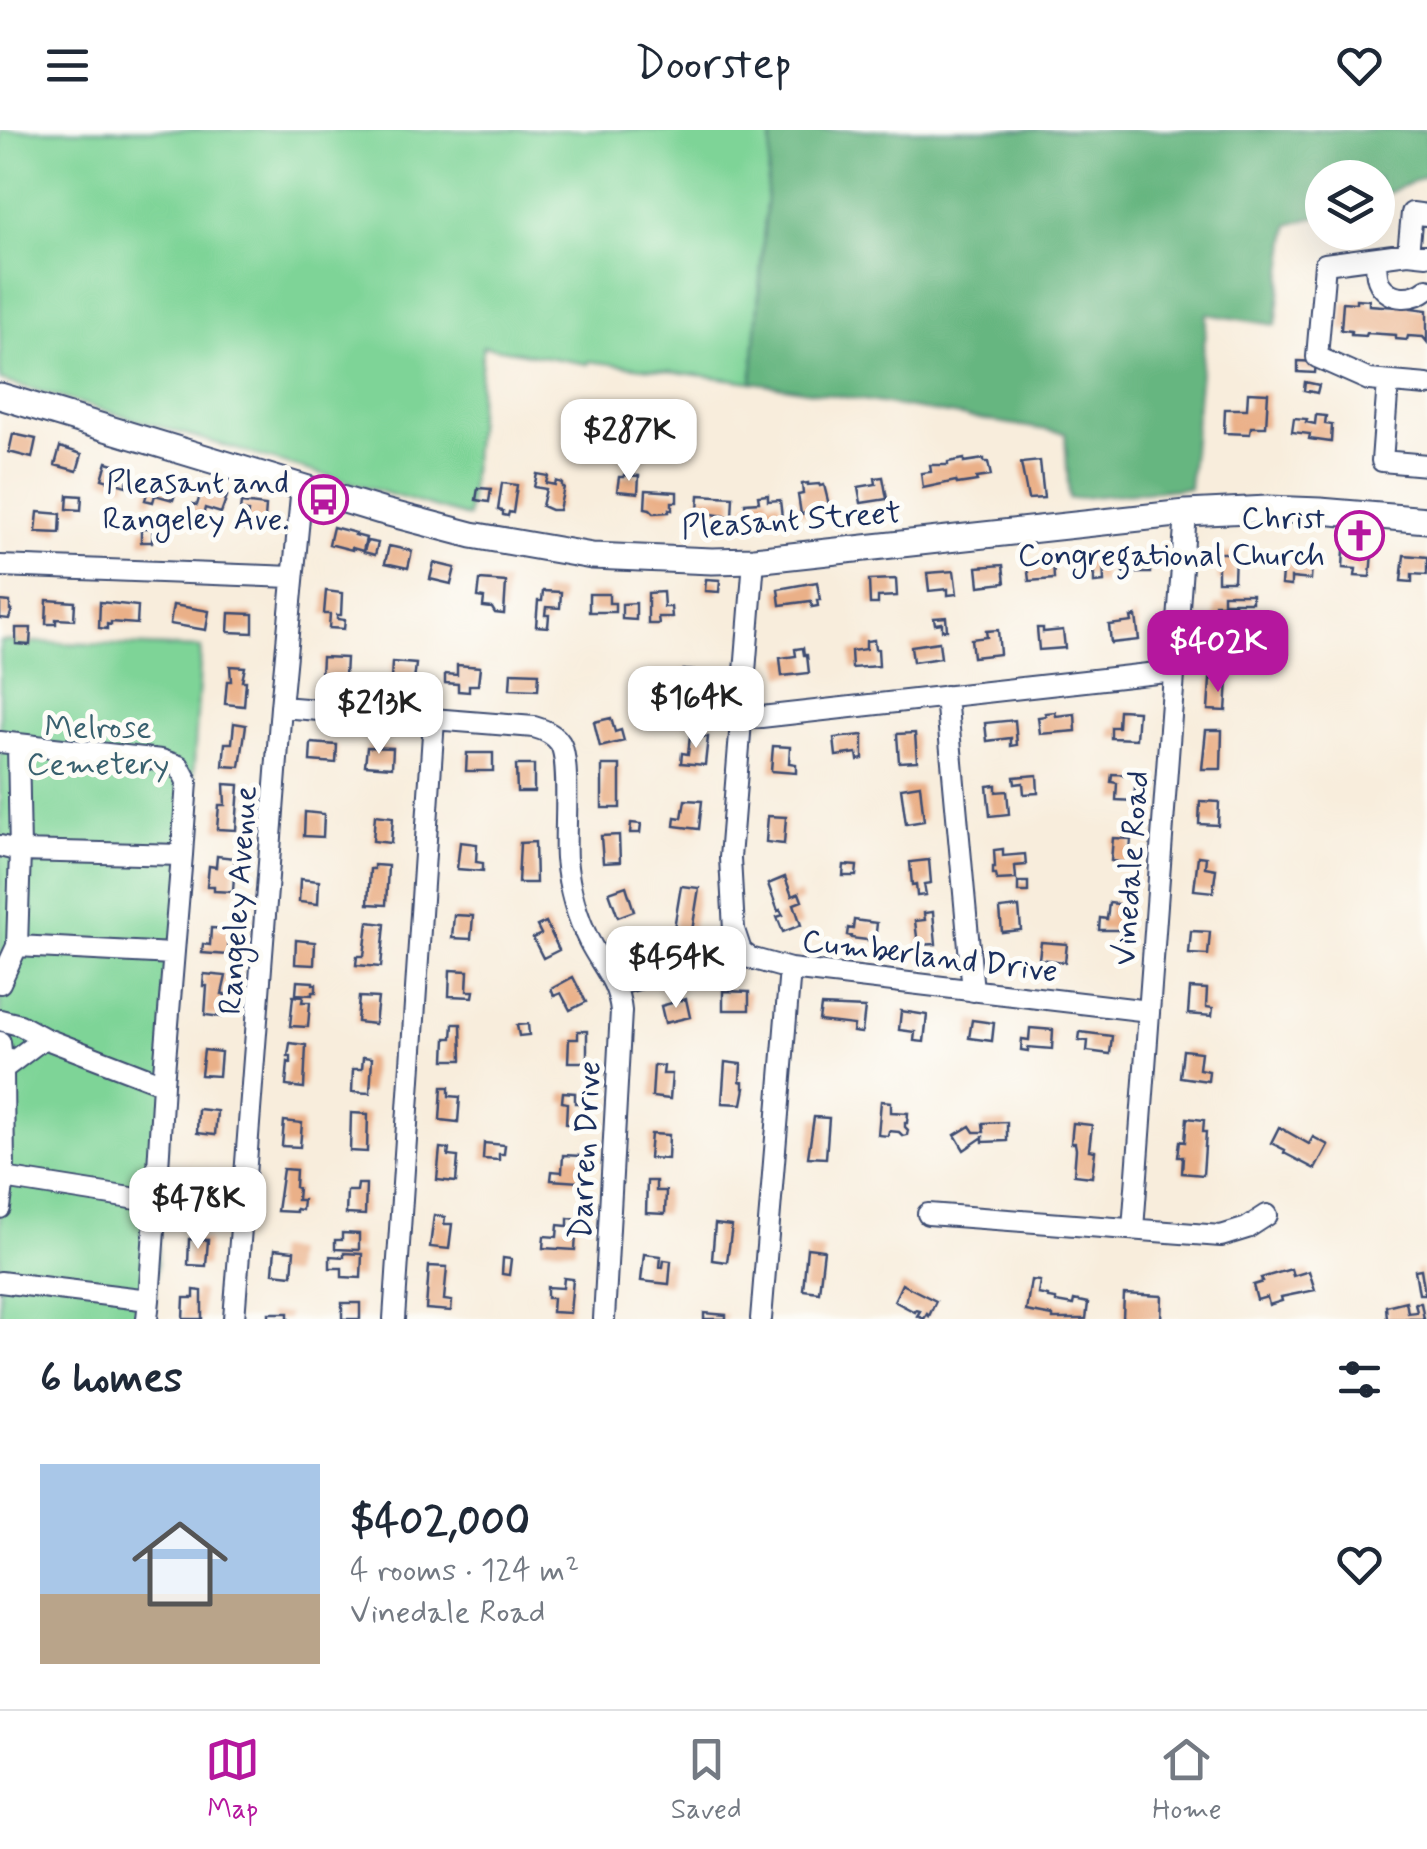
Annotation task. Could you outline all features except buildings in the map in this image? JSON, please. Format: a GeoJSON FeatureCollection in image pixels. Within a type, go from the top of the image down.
{"type":"FeatureCollection","features":[{"type":"Feature","properties":{"kind":"main road","name":"Pleasant Street"},"geometry":{"type":"LineString","coordinates":[[0,396],[472,535],[620,558],[754,560],[1186,513],[1268,509],[1427,520]]}},
{"type":"Feature","properties":{"kind":"street"},"geometry":{"type":"LineString","coordinates":[[1427,215],[1412,213],[1418,254],[1325,264],[1317,357],[1369,380],[1427,385]]}},
{"type":"Feature","properties":{"kind":"street"},"geometry":{"type":"LineString","coordinates":[[1376,258],[1377,276],[1390,293],[1410,298],[1427,289]]}},
{"type":"Feature","properties":{"kind":"street"},"geometry":{"type":"LineString","coordinates":[[1388,382],[1382,462],[1427,465]]}},
{"type":"Feature","properties":{"kind":"street","name":"Rangeley Avenue"},"geometry":{"type":"LineString","coordinates":[[234,1319],[302,486]]}},
{"type":"Feature","properties":{"kind":"street","name":"Vinedale Road"},"geometry":{"type":"LineString","coordinates":[[1132,1228],[1186,513]]}},
{"type":"Feature","properties":{"kind":"street"},"geometry":{"type":"LineString","coordinates":[[616,985],[740,951],[734,930],[730,874],[754,560]]}},
{"type":"Feature","properties":{"kind":"street"},"geometry":{"type":"LineString","coordinates":[[0,566],[293,576]]}},
{"type":"Feature","properties":{"kind":"street"},"geometry":{"type":"LineString","coordinates":[[743,719],[1175,671]]}},
{"type":"Feature","properties":{"kind":"street"},"geometry":{"type":"LineString","coordinates":[[946,696],[973,990]]}},
{"type":"Feature","properties":{"kind":"street","name":"Darren Drive"},"geometry":{"type":"LineString","coordinates":[[282,707],[534,727],[557,739],[563,750],[570,891],[589,941],[616,985],[622,1021],[604,1319]]}},
{"type":"Feature","properties":{"kind":"street"},"geometry":{"type":"LineString","coordinates":[[394,1319],[434,719]]}},
{"type":"Feature","properties":{"kind":"street"},"geometry":{"type":"LineString","coordinates":[[0,984],[17,946],[10,848],[9,743],[161,760],[179,766],[187,781],[148,1310],[0,1282]]}},
{"type":"Feature","properties":{"kind":"street"},"geometry":{"type":"LineString","coordinates":[[10,848],[182,855]]}},
{"type":"Feature","properties":{"kind":"street"},"geometry":{"type":"LineString","coordinates":[[17,946],[173,954]]}},
{"type":"Feature","properties":{"kind":"street","name":"Cumberland Drive"},"geometry":{"type":"LineString","coordinates":[[740,951],[750,958],[790,969],[1149,1011]]}},
{"type":"Feature","properties":{"kind":"street"},"geometry":{"type":"LineString","coordinates":[[761,1319],[790,969]]}},
{"type":"Feature","properties":{"kind":"street"},"geometry":{"type":"LineString","coordinates":[[0,1020],[162,1084]]}},
{"type":"Feature","properties":{"kind":"street"},"geometry":{"type":"LineString","coordinates":[[2,1069],[44,1038]]}},
{"type":"Feature","properties":{"kind":"street"},"geometry":{"type":"LineString","coordinates":[[0,1042],[4,1178],[0,1208]]}},
{"type":"Feature","properties":{"kind":"street"},"geometry":{"type":"LineString","coordinates":[[4,1178],[156,1202]]}},
{"type":"Feature","properties":{"kind":"street"},"geometry":{"type":"LineString","coordinates":[[928,1214],[1220,1236],[1247,1228],[1267,1214]]}},
{"type":"Feature","properties":{"kind":"green space"},"geometry":{"type":"Polygon","coordinates":[[[0,130],[772,130],[752,382],[589,361],[588,364],[483,346],[468,517],[0,380],[0,130]]]}},
{"type":"Feature","properties":{"kind":"green space"},"geometry":{"type":"Polygon","coordinates":[[[772,130],[1427,130],[1427,175],[1395,190],[1395,160],[1305,160],[1305,220],[1289,225],[1276,325],[1207,314],[1189,488],[1069,499],[1065,433],[752,382],[772,130]]]}},
{"type":"Feature","properties":{"kind":"green space","name":"Melrose Cemetery"},"geometry":{"type":"Polygon","coordinates":[[[0,641],[201,648],[153,1319],[0,1319],[0,641]]]}},
{"type":"Feature","properties":{"kind":"place","name":"Pleasant and Rangeley Ave."},"geometry":{"type":"Point","coordinates":[324,499]}},
{"type":"Feature","properties":{"kind":"place","name":"Christ Congregational Church"},"geometry":{"type":"Point","coordinates":[1360,535]}}]}
